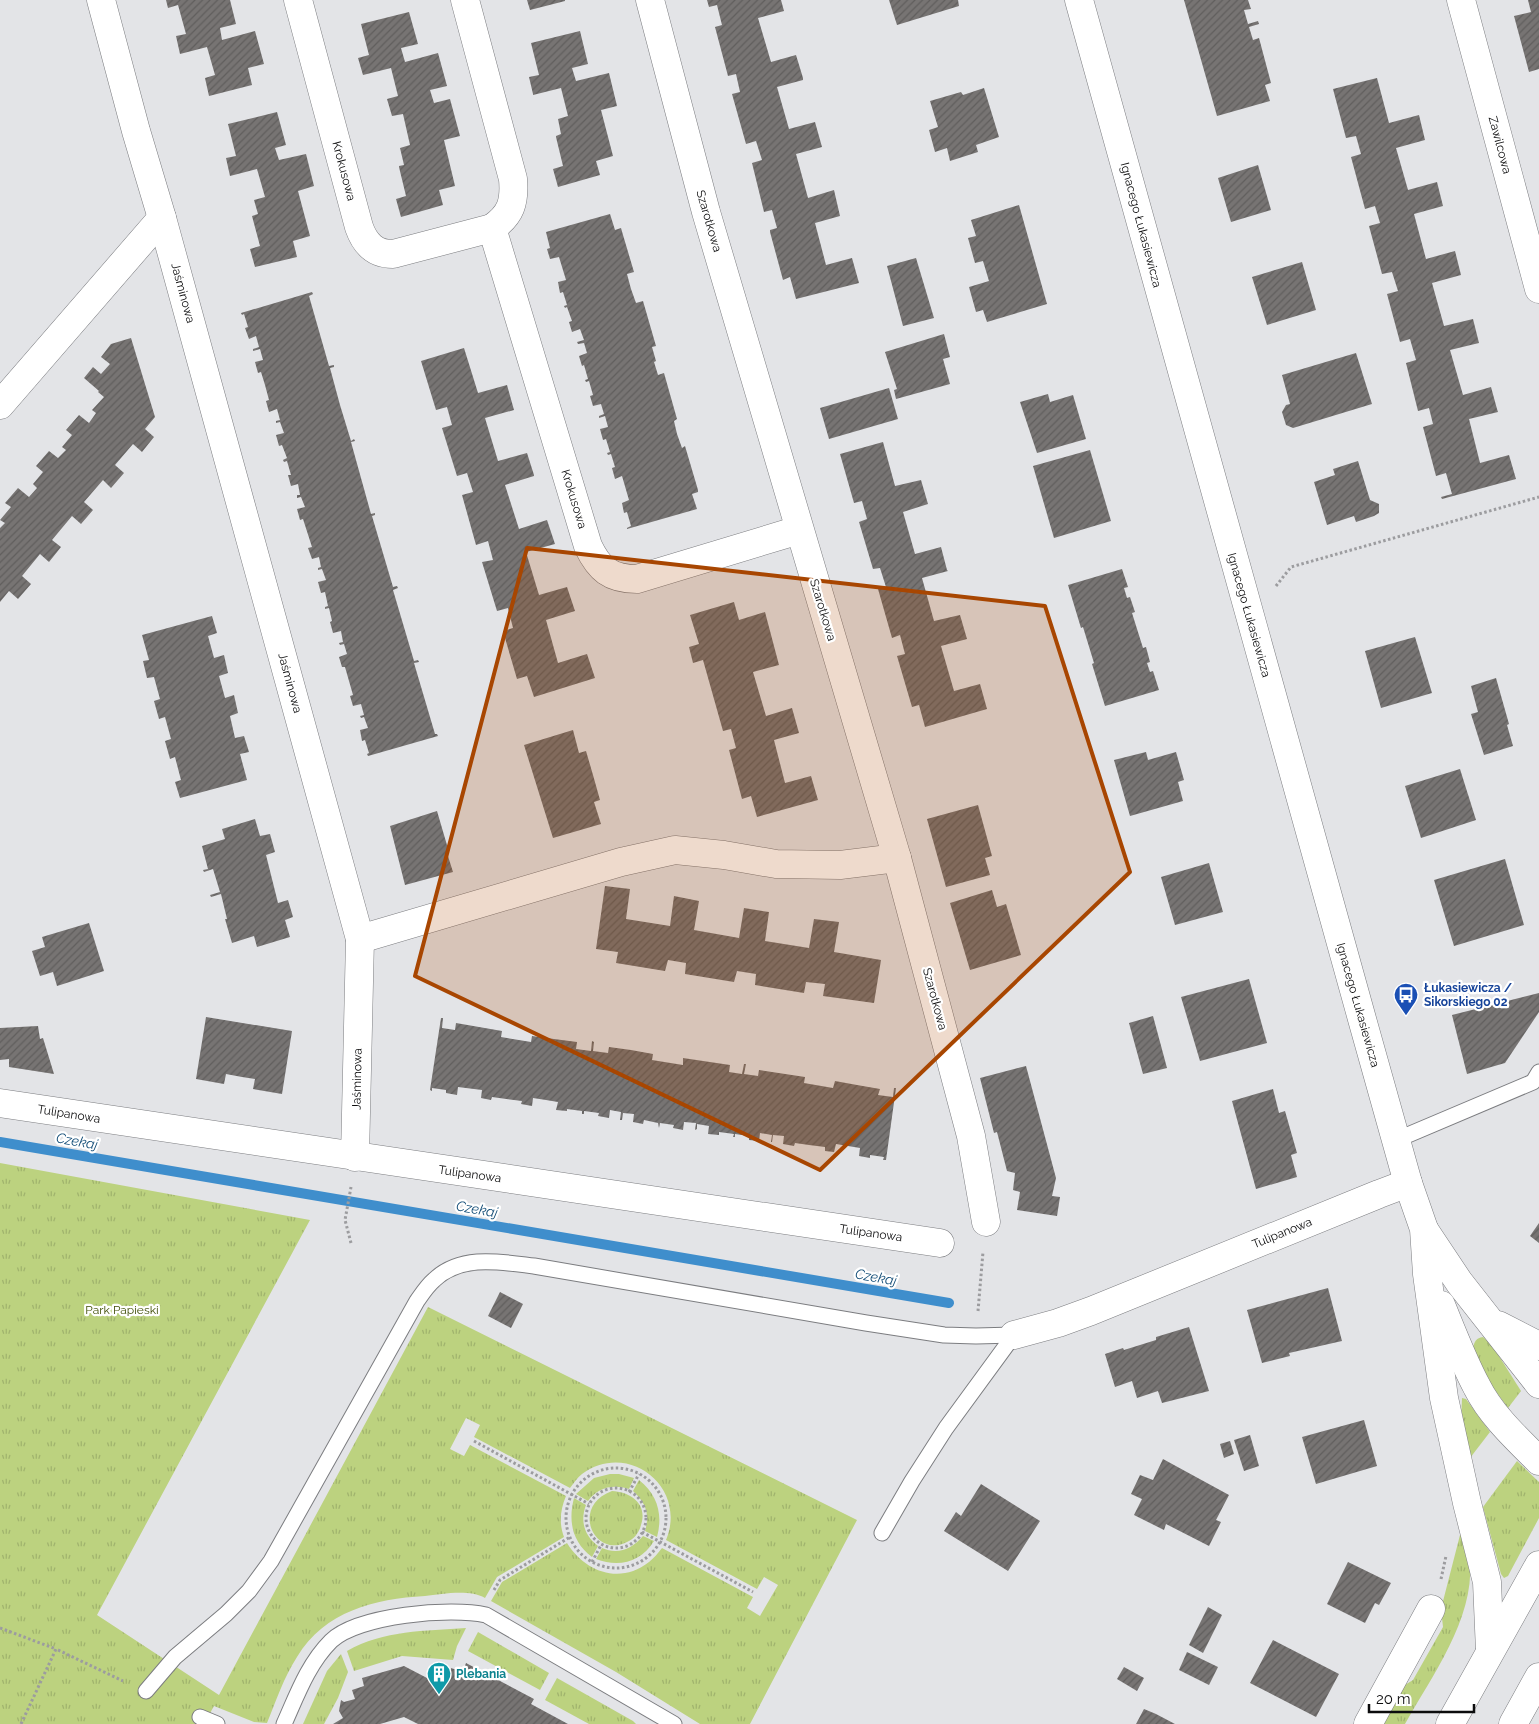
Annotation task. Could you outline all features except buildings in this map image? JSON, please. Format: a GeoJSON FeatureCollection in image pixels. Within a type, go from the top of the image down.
{"type":"FeatureCollection","features":[{"type":"Feature","properties":{"kind":"street","name":"Jaśminowa"},"geometry":{"type":"LineString","coordinates":[[101,0],[360,939],[355,1157]]}},
{"type":"Feature","properties":{"kind":"street","name":"Krokusowa"},"geometry":{"type":"LineString","coordinates":[[298,0],[359,227],[368,244],[384,254],[393,254],[492,228],[502,221],[510,211],[513,201],[513,180],[465,0]]}},
{"type":"Feature","properties":{"kind":"street","name":"Szarotkowa"},"geometry":{"type":"LineString","coordinates":[[650,0],[706,212],[897,858],[971,1136],[986,1222]]}},
{"type":"Feature","properties":{"kind":"street","name":"Ignacego Łukasiewicza"},"geometry":{"type":"LineString","coordinates":[[1079,0],[1408,1183],[1424,1229]]}},
{"type":"Feature","properties":{"kind":"street","name":"Zawilcowa"},"geometry":{"type":"LineString","coordinates":[[1461,0],[1539,289]]}},
{"type":"Feature","properties":{"kind":"street"},"geometry":{"type":"LineString","coordinates":[[0,405],[162,218]]}},
{"type":"Feature","properties":{"kind":"street","name":"Krokusowa"},"geometry":{"type":"LineString","coordinates":[[492,228],[588,546],[602,568],[611,575],[624,579],[637,579],[799,530]]}},
{"type":"Feature","properties":{"kind":"street"},"geometry":{"type":"LineString","coordinates":[[360,939],[621,862],[676,850],[724,855],[776,864],[840,866],[897,858]]}},
{"type":"Feature","properties":{"kind":"street","name":"Tulipanowa"},"geometry":{"type":"LineString","coordinates":[[0,1103],[940,1243]]}},
{"type":"Feature","properties":{"kind":"street","name":"Tulipanowa"},"geometry":{"type":"LineString","coordinates":[[1014,1335],[1058,1323],[1091,1311],[1408,1183]]}},
{"type":"Feature","properties":{"kind":"street"},"geometry":{"type":"LineString","coordinates":[[1424,1229],[1427,1274],[1444,1398],[1487,1582],[1490,1652]]}},
{"type":"Feature","properties":{"kind":"street"},"geometry":{"type":"LineString","coordinates":[[1424,1229],[1459,1282],[1539,1384]]}},
{"type":"Feature","properties":{"kind":"street"},"geometry":{"type":"LineString","coordinates":[[1427,1274],[1477,1388],[1515,1438],[1539,1461]]}},
{"type":"Feature","properties":{"kind":"street"},"geometry":{"type":"LineString","coordinates":[[1488,1318],[1510,1332],[1539,1346]]}},
{"type":"Feature","properties":{"kind":"street"},"geometry":{"type":"LineString","coordinates":[[1450,1724],[1539,1565]]}},
{"type":"Feature","properties":{"kind":"street"},"geometry":{"type":"LineString","coordinates":[[1368,1724],[1431,1609]]}},
{"type":"Feature","properties":{"kind":"street"},"geometry":{"type":"LineString","coordinates":[[1513,1724],[1539,1677]]}},
{"type":"Feature","properties":{"kind":"lane"},"geometry":{"type":"LineString","coordinates":[[1396,1140],[1533,1082],[1539,1072]]}},
{"type":"Feature","properties":{"kind":"lane"},"geometry":{"type":"LineString","coordinates":[[146,1691],[175,1657],[226,1614],[271,1561],[417,1301],[434,1279],[456,1266],[489,1260],[944,1335],[1014,1335]]}},
{"type":"Feature","properties":{"kind":"lane"},"geometry":{"type":"LineString","coordinates":[[882,1533],[946,1428],[1014,1335]]}},
{"type":"Feature","properties":{"kind":"lane"},"geometry":{"type":"LineString","coordinates":[[284,1724],[308,1672],[321,1652],[333,1639],[351,1629],[388,1617],[463,1612],[486,1615],[674,1724]]}},
{"type":"Feature","properties":{"kind":"lane"},"geometry":{"type":"LineString","coordinates":[[200,1717],[217,1724]]}},
{"type":"Feature","properties":{"kind":"path"},"geometry":{"type":"LineString","coordinates":[[1273,590],[1291,567],[1539,497]]}},
{"type":"Feature","properties":{"kind":"path"},"geometry":{"type":"LineString","coordinates":[[351,1243],[345,1220],[352,1187]]}},
{"type":"Feature","properties":{"kind":"path"},"geometry":{"type":"LineString","coordinates":[[976,1336],[986,1222]]}},
{"type":"Feature","properties":{"kind":"path"},"geometry":{"type":"LineString","coordinates":[[474,1441],[589,1504]]}},
{"type":"Feature","properties":{"kind":"path"},"geometry":{"type":"LineString","coordinates":[[610,1469],[626,1469],[639,1474],[654,1485],[662,1500],[666,1517],[663,1534],[655,1550],[642,1561],[626,1567],[608,1568],[592,1562],[580,1552],[570,1537],[566,1524],[567,1509],[572,1494],[582,1482],[594,1473],[610,1469]]}},
{"type":"Feature","properties":{"kind":"path"},"geometry":{"type":"LineString","coordinates":[[629,1492],[639,1474]]}},
{"type":"Feature","properties":{"kind":"path"},"geometry":{"type":"LineString","coordinates":[[609,1489],[629,1492],[637,1497],[645,1514],[642,1532],[636,1540],[620,1548],[602,1545],[588,1529],[586,1519],[589,1504],[600,1493],[609,1489]]}},
{"type":"Feature","properties":{"kind":"path"},"geometry":{"type":"LineString","coordinates":[[642,1532],[753,1592]]}},
{"type":"Feature","properties":{"kind":"path"},"geometry":{"type":"LineString","coordinates":[[491,1596],[500,1580],[570,1537]]}},
{"type":"Feature","properties":{"kind":"path"},"geometry":{"type":"LineString","coordinates":[[592,1562],[602,1545]]}},
{"type":"Feature","properties":{"kind":"path"},"geometry":{"type":"LineString","coordinates":[[0,1628],[56,1649],[146,1691]]}},
{"type":"Feature","properties":{"kind":"path"},"geometry":{"type":"LineString","coordinates":[[21,1724],[56,1649]]}},
{"type":"Feature","properties":{"kind":"highlighted area"},"geometry":{"type":"Polygon","coordinates":[[[527,548],[1045,606],[1130,872],[820,1170],[415,976],[527,548]]]}},
{"type":"Feature","properties":{"kind":"green space","name":"Park Papieski"},"geometry":{"type":"Polygon","coordinates":[[[0,1163],[310,1220],[97,1615],[219,1695],[428,1307],[857,1520],[750,1724],[700,1724],[616,1672],[491,1601],[502,1582],[567,1543],[583,1561],[593,1568],[615,1574],[638,1569],[651,1560],[662,1548],[753,1597],[747,1608],[760,1616],[778,1585],[764,1577],[757,1589],[666,1540],[671,1521],[669,1503],[661,1487],[650,1474],[635,1466],[618,1463],[600,1465],[582,1474],[570,1488],[474,1437],[480,1425],[466,1418],[450,1449],[464,1456],[470,1445],[566,1496],[562,1506],[561,1517],[564,1537],[497,1577],[485,1598],[479,1595],[448,1593],[387,1600],[352,1610],[336,1618],[308,1641],[297,1657],[284,1681],[267,1723],[254,1722],[214,1706],[204,1724],[0,1724],[0,1163]]]}},
{"type":"Feature","properties":{"kind":"green space"},"geometry":{"type":"Polygon","coordinates":[[[1483,1337],[1492,1345],[1521,1391],[1508,1408],[1489,1382],[1473,1347],[1476,1340],[1483,1337]]]}},
{"type":"Feature","properties":{"kind":"green space"},"geometry":{"type":"Polygon","coordinates":[[[1462,1398],[1466,1399],[1490,1432],[1470,1458],[1461,1421],[1462,1398]]]}},
{"type":"Feature","properties":{"kind":"green space"},"geometry":{"type":"Polygon","coordinates":[[[1517,1461],[1539,1482],[1539,1518],[1508,1576],[1504,1578],[1501,1574],[1483,1507],[1517,1461]]]}},
{"type":"Feature","properties":{"kind":"green space"},"geometry":{"type":"Polygon","coordinates":[[[610,1474],[634,1478],[629,1489],[606,1488],[596,1493],[588,1501],[576,1494],[594,1478],[610,1474]]]}},
{"type":"Feature","properties":{"kind":"green space"},"geometry":{"type":"Polygon","coordinates":[[[639,1480],[655,1499],[659,1513],[657,1537],[645,1531],[646,1509],[633,1491],[639,1480]]]}},
{"type":"Feature","properties":{"kind":"green space"},"geometry":{"type":"Polygon","coordinates":[[[612,1491],[626,1494],[636,1500],[640,1505],[643,1518],[639,1531],[634,1537],[627,1542],[615,1545],[605,1543],[597,1537],[591,1528],[590,1518],[592,1508],[599,1498],[612,1491]]]}},
{"type":"Feature","properties":{"kind":"green space"},"geometry":{"type":"Polygon","coordinates":[[[574,1498],[586,1505],[583,1517],[584,1527],[589,1537],[598,1546],[592,1557],[580,1545],[573,1530],[571,1515],[574,1498]]]}},
{"type":"Feature","properties":{"kind":"green space"},"geometry":{"type":"Polygon","coordinates":[[[1463,1533],[1470,1563],[1469,1584],[1458,1626],[1438,1667],[1405,1724],[1380,1724],[1400,1688],[1413,1680],[1443,1627],[1441,1609],[1460,1535],[1463,1533]]]}},
{"type":"Feature","properties":{"kind":"green space"},"geometry":{"type":"Polygon","coordinates":[[[643,1536],[654,1541],[643,1554],[636,1558],[621,1563],[605,1562],[596,1559],[602,1548],[614,1551],[624,1550],[643,1536]]]}},
{"type":"Feature","properties":{"kind":"green space"},"geometry":{"type":"Polygon","coordinates":[[[466,1628],[457,1646],[453,1660],[402,1656],[354,1671],[347,1651],[361,1644],[390,1635],[466,1628]]]}},
{"type":"Feature","properties":{"kind":"green space"},"geometry":{"type":"Polygon","coordinates":[[[478,1632],[549,1673],[540,1690],[468,1651],[478,1632]]]}},
{"type":"Feature","properties":{"kind":"green space"},"geometry":{"type":"Polygon","coordinates":[[[341,1654],[348,1672],[338,1698],[324,1724],[303,1724],[327,1671],[341,1654]]]}},
{"type":"Feature","properties":{"kind":"green space"},"geometry":{"type":"Polygon","coordinates":[[[557,1678],[636,1724],[589,1724],[545,1700],[557,1678]]]}},
{"type":"Feature","properties":{"kind":"waterway","name":"Czekaj"},"geometry":{"type":"LineString","coordinates":[[0,1142],[949,1303]]}},
{"type":"Feature","properties":{"kind":"place","name":"Łukasiewicza / Sikorskiego 02"},"geometry":{"type":"Point","coordinates":[1406,1016]}},
{"type":"Feature","properties":{"kind":"place","name":"Plebania"},"geometry":{"type":"Point","coordinates":[439,1695]}}]}
